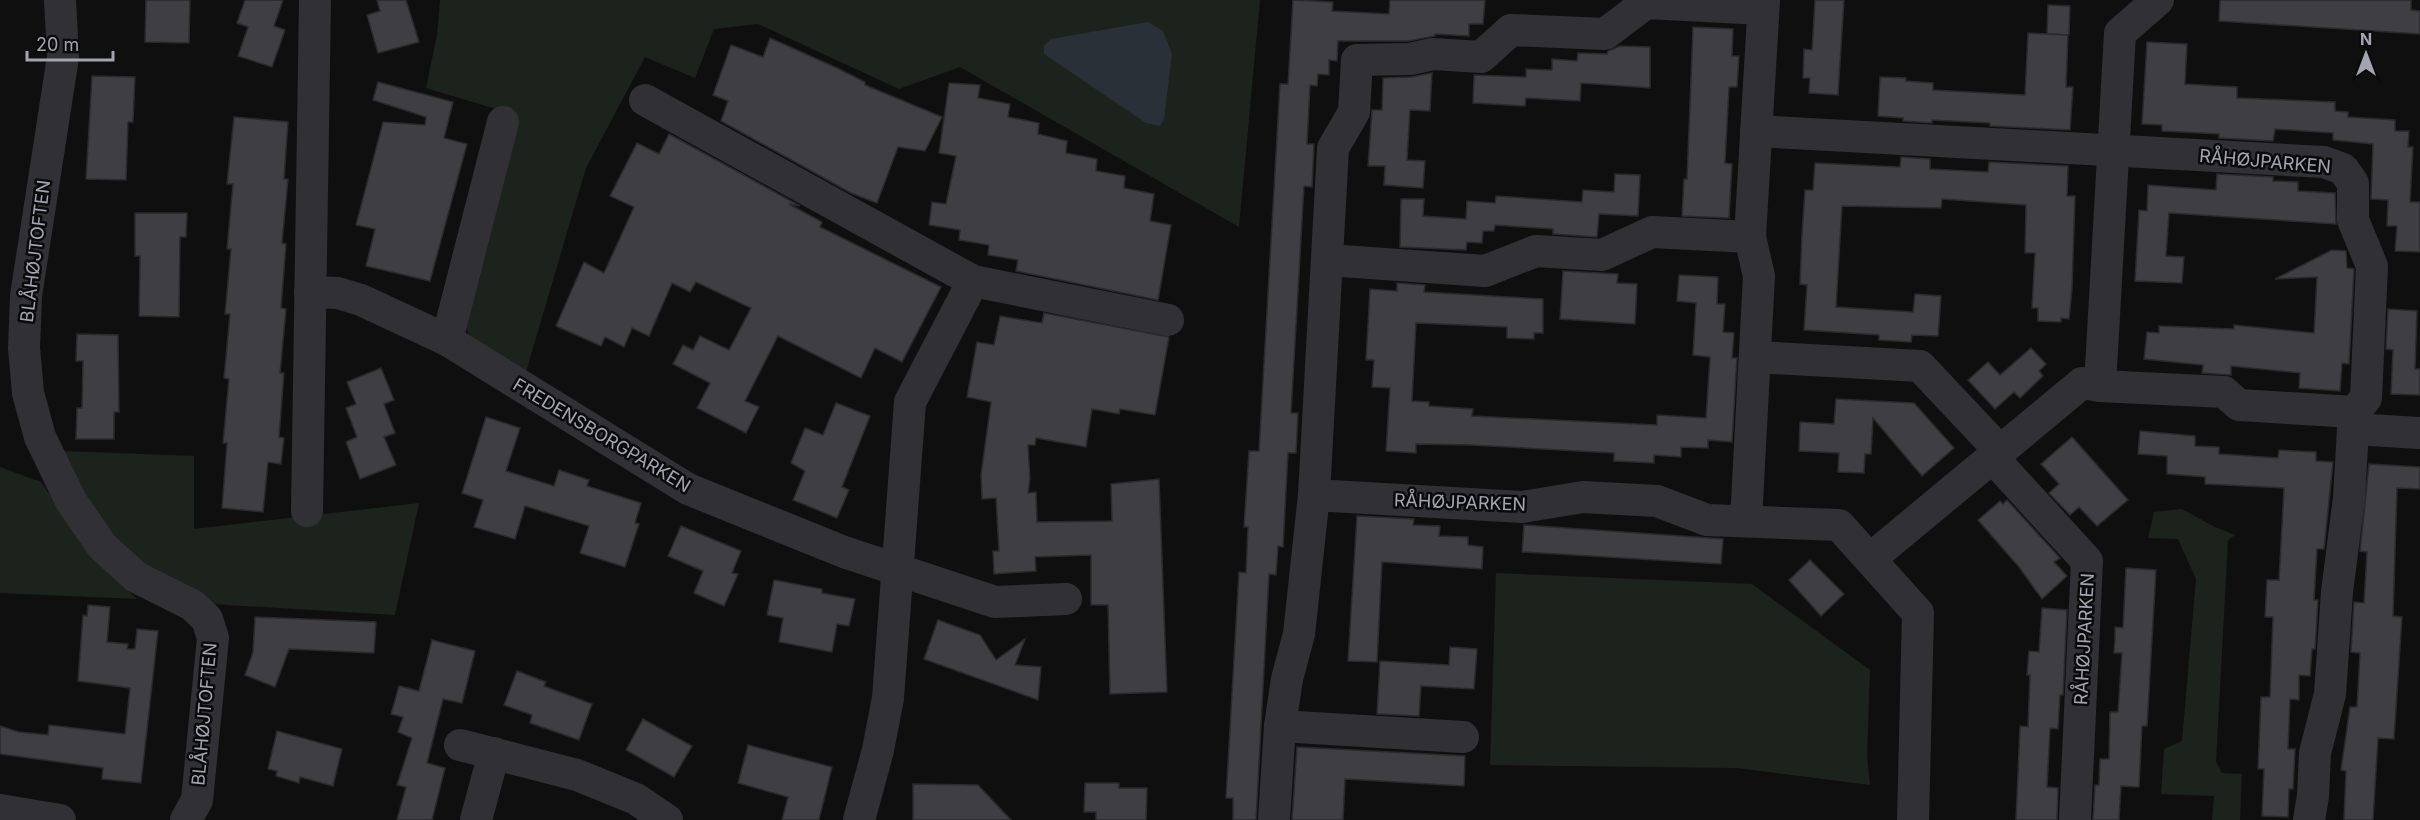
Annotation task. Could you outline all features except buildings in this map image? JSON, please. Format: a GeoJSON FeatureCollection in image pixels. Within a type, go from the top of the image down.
{"type":"FeatureCollection","features":[{"type":"Feature","properties":{"kind":"street","name":"BLÅHØJTOFTEN"},"geometry":{"type":"LineString","coordinates":[[60,0],[63,57],[26,296],[24,348],[28,393],[40,437],[71,501],[102,546],[136,577],[192,605],[207,620],[213,638],[197,800],[186,820]]}},
{"type":"Feature","properties":{"kind":"street"},"geometry":{"type":"LineString","coordinates":[[307,511],[315,0]]}},
{"type":"Feature","properties":{"kind":"street"},"geometry":{"type":"LineString","coordinates":[[2100,386],[2120,33],[2158,0]]}},
{"type":"Feature","properties":{"kind":"street"},"geometry":{"type":"LineString","coordinates":[[1274,820],[1280,726],[1287,679],[1299,634],[1314,495],[1333,147],[1354,112],[1357,60],[1410,59],[1433,54],[1481,57],[1511,30],[1605,34],[1646,3],[1763,4],[1750,237],[1759,276],[1746,521]]}},
{"type":"Feature","properties":{"kind":"street"},"geometry":{"type":"LineString","coordinates":[[645,100],[973,281],[1168,320]]}},
{"type":"Feature","properties":{"kind":"street"},"geometry":{"type":"LineString","coordinates":[[447,340],[503,122]]}},
{"type":"Feature","properties":{"kind":"street","name":"RÅHØJPARKEN"},"geometry":{"type":"LineString","coordinates":[[1756,131],[2324,162],[2343,169],[2349,175],[2353,183],[2353,220],[2372,266],[2366,398],[2354,420],[2349,498],[2337,592],[2330,694],[2315,753],[2313,796],[2309,820]]}},
{"type":"Feature","properties":{"kind":"street"},"geometry":{"type":"LineString","coordinates":[[1327,260],[1485,271],[1536,251],[1602,255],[1652,232],[1750,237]]}},
{"type":"Feature","properties":{"kind":"street"},"geometry":{"type":"LineString","coordinates":[[859,820],[878,750],[888,698],[910,402],[973,281]]}},
{"type":"Feature","properties":{"kind":"street","name":"FREDENSBORGPARKEN"},"geometry":{"type":"LineString","coordinates":[[310,292],[338,293],[361,300],[447,340],[688,489],[844,552],[995,602],[1066,599]]}},
{"type":"Feature","properties":{"kind":"street","name":"RÅHØJPARKEN"},"geometry":{"type":"LineString","coordinates":[[1755,357],[1920,366],[2087,561],[2075,820]]}},
{"type":"Feature","properties":{"kind":"street"},"geometry":{"type":"LineString","coordinates":[[1870,559],[2082,383],[2100,386],[2224,392],[2240,405],[2354,420],[2420,434]]}},
{"type":"Feature","properties":{"kind":"street","name":"RÅHØJPARKEN"},"geometry":{"type":"LineString","coordinates":[[1314,495],[1522,507],[1583,497],[1657,501],[1707,520],[1839,525],[1918,613],[1913,820]]}},
{"type":"Feature","properties":{"kind":"street"},"geometry":{"type":"LineString","coordinates":[[1280,726],[1463,737]]}},
{"type":"Feature","properties":{"kind":"street"},"geometry":{"type":"LineString","coordinates":[[460,745],[577,775],[636,799],[667,820]]}},
{"type":"Feature","properties":{"kind":"street"},"geometry":{"type":"LineString","coordinates":[[476,820],[494,753]]}},
{"type":"Feature","properties":{"kind":"street"},"geometry":{"type":"LineString","coordinates":[[0,810],[60,820]]}},
{"type":"Feature","properties":{"kind":"shaded area"},"geometry":{"type":"Polygon","coordinates":[[[440,0],[1260,0],[1239,227],[960,67],[899,89],[758,24],[714,29],[695,78],[645,57],[586,168],[526,372],[471,341],[465,325],[516,115],[426,88],[437,35],[440,0]]]}},
{"type":"Feature","properties":{"kind":"shaded area"},"geometry":{"type":"Polygon","coordinates":[[[1148,22],[1163,31],[1172,54],[1164,119],[1160,126],[1146,123],[1044,54],[1044,46],[1051,39],[1148,22]]]}},
{"type":"Feature","properties":{"kind":"shaded area"},"geometry":{"type":"Polygon","coordinates":[[[63,451],[194,456],[194,529],[419,503],[395,615],[211,604],[151,573],[126,552],[86,501],[63,451]]]}},
{"type":"Feature","properties":{"kind":"shaded area"},"geometry":{"type":"Polygon","coordinates":[[[0,467],[41,482],[95,559],[137,599],[0,593],[0,467]]]}},
{"type":"Feature","properties":{"kind":"shaded area"},"geometry":{"type":"Polygon","coordinates":[[[2182,509],[2235,535],[2228,540],[2216,762],[2222,773],[2242,774],[2240,820],[2212,820],[2214,796],[2161,794],[2164,749],[2182,741],[2196,579],[2178,539],[2148,538],[2154,512],[2182,509]]]}},
{"type":"Feature","properties":{"kind":"shaded area"},"geometry":{"type":"Polygon","coordinates":[[[1496,573],[1752,584],[1870,670],[1867,757],[1870,785],[1737,768],[1490,765],[1496,573]]]}}]}
